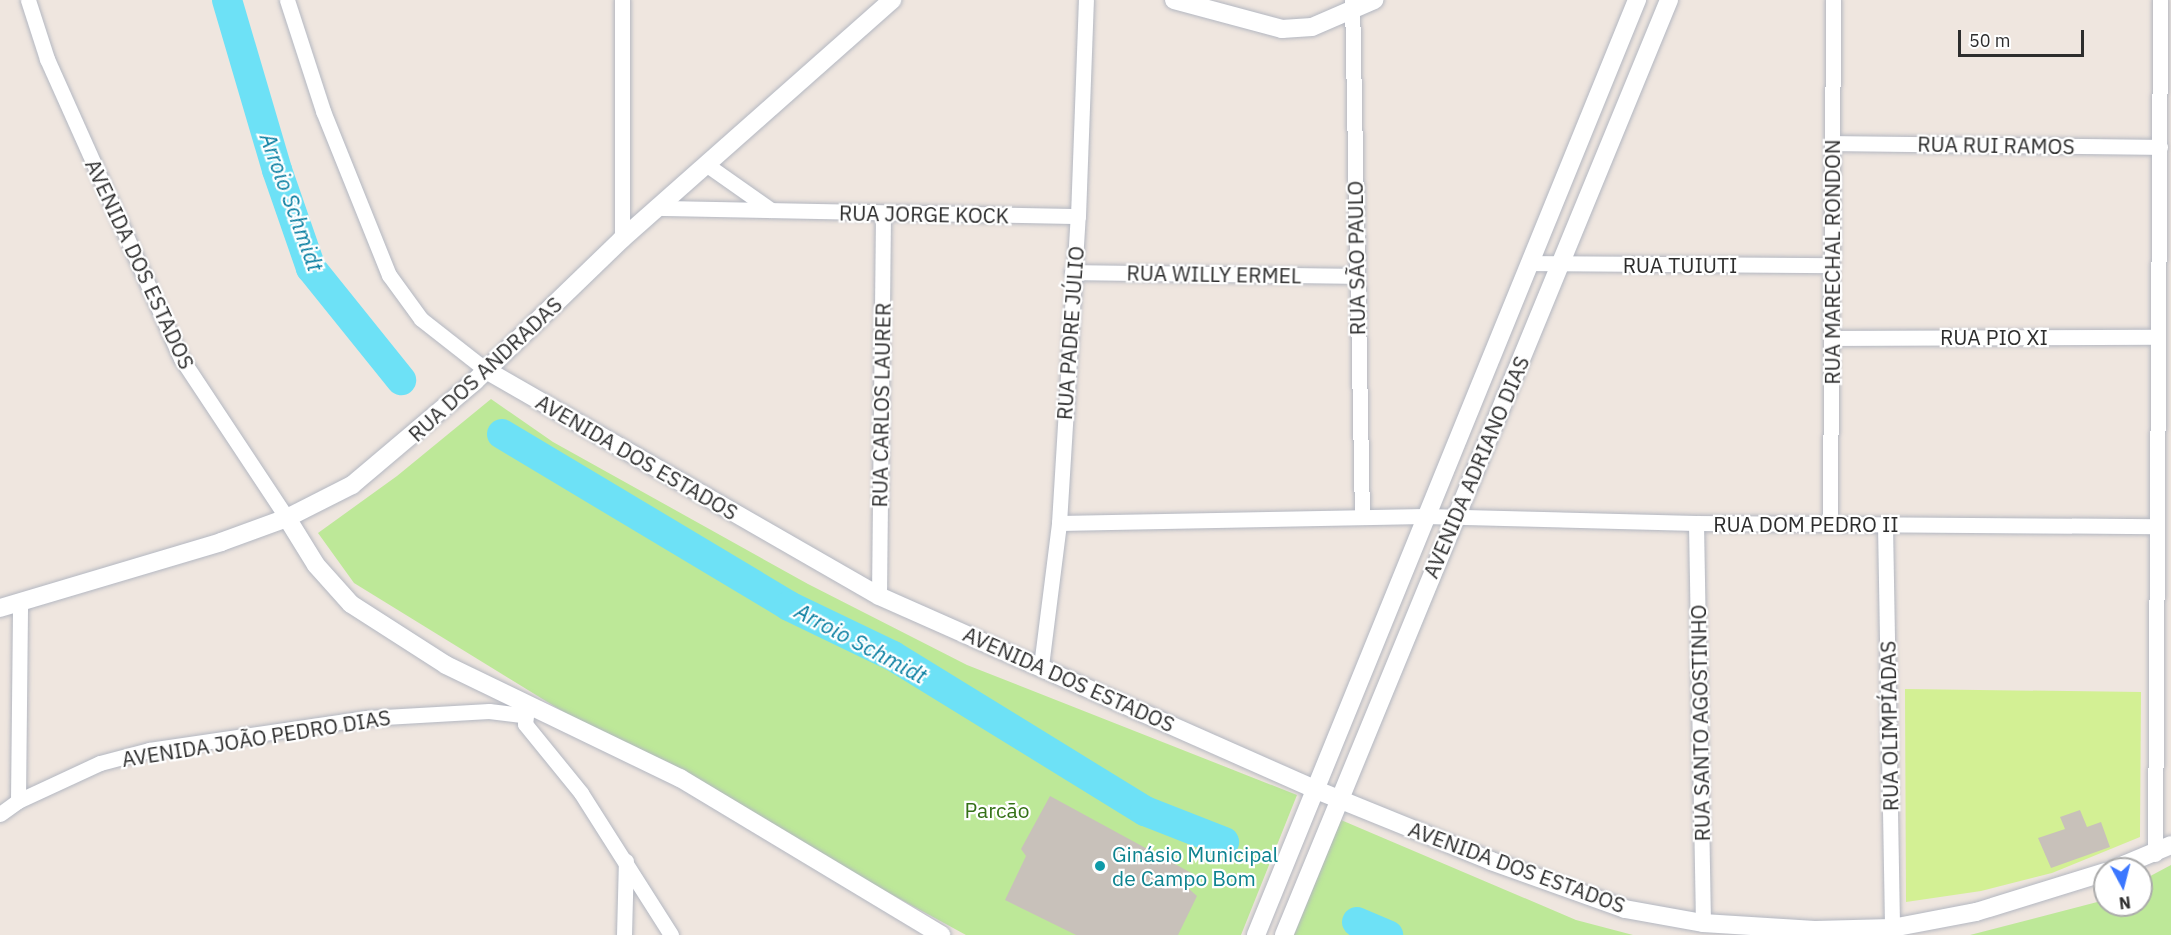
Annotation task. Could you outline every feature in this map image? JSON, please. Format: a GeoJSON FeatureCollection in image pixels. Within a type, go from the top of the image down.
{"type":"FeatureCollection","features":[{"type":"Feature","properties":{"kind":"street","name":"AVENIDA DOS ESTADOS"},"geometry":{"type":"LineString","coordinates":[[28,0],[47,59],[180,358],[287,518],[316,566],[351,604],[446,665],[526,710],[680,778],[941,935]]}},
{"type":"Feature","properties":{"kind":"street","name":"AVENIDA DOS ESTADOS"},"geometry":{"type":"LineString","coordinates":[[287,0],[323,111],[388,275],[421,319],[486,370],[879,596],[1340,800],[1491,861],[1625,909],[1703,923],[1815,930],[1892,928],[1976,912],[2093,876]]}},
{"type":"Feature","properties":{"kind":"street"},"geometry":{"type":"LineString","coordinates":[[622,0],[622,239]]}},
{"type":"Feature","properties":{"kind":"street","name":"RUA DOS ANDRADAS"},"geometry":{"type":"LineString","coordinates":[[0,608],[287,518],[352,485],[408,441],[486,370],[622,239],[892,0]]}},
{"type":"Feature","properties":{"kind":"street","name":"RUA PADRE JÚLIO"},"geometry":{"type":"LineString","coordinates":[[1041,666],[1059,523],[1072,272],[1078,216],[1086,0]]}},
{"type":"Feature","properties":{"kind":"street"},"geometry":{"type":"LineString","coordinates":[[1174,0],[1282,29],[1312,27],[1352,5],[1374,0]]}},
{"type":"Feature","properties":{"kind":"street","name":"AVENIDA ADRIANO DIAS"},"geometry":{"type":"LineString","coordinates":[[1257,935],[1314,789],[1637,0]]}},
{"type":"Feature","properties":{"kind":"street","name":"AVENIDA ADRIANO DIAS"},"geometry":{"type":"LineString","coordinates":[[1284,935],[1669,0]]}},
{"type":"Feature","properties":{"kind":"street","name":"RUA MARECHAL RONDON"},"geometry":{"type":"LineString","coordinates":[[1830,524],[1833,0]]}},
{"type":"Feature","properties":{"kind":"street"},"geometry":{"type":"LineString","coordinates":[[2143,857],[2163,849],[2164,543],[2157,526],[2156,337],[2160,0]]}},
{"type":"Feature","properties":{"kind":"street","name":"RUA SÃO PAULO"},"geometry":{"type":"LineString","coordinates":[[1352,5],[1362,516]]}},
{"type":"Feature","properties":{"kind":"street","name":"RUA RUI RAMOS"},"geometry":{"type":"LineString","coordinates":[[1833,142],[2160,147]]}},
{"type":"Feature","properties":{"kind":"street"},"geometry":{"type":"LineString","coordinates":[[706,165],[771,210]]}},
{"type":"Feature","properties":{"kind":"street","name":"RUA JORGE KOCK"},"geometry":{"type":"LineString","coordinates":[[659,208],[1078,216]]}},
{"type":"Feature","properties":{"kind":"street","name":"RUA CARLOS LAURER"},"geometry":{"type":"LineString","coordinates":[[879,596],[883,213]]}},
{"type":"Feature","properties":{"kind":"street","name":"RUA TUIUTI"},"geometry":{"type":"LineString","coordinates":[[1528,263],[1832,265]]}},
{"type":"Feature","properties":{"kind":"street","name":"RUA WILLY ERMEL"},"geometry":{"type":"LineString","coordinates":[[1072,272],[1357,276]]}},
{"type":"Feature","properties":{"kind":"street","name":"RUA PIO XI"},"geometry":{"type":"LineString","coordinates":[[1832,338],[2156,337]]}},
{"type":"Feature","properties":{"kind":"street","name":"RUA DOM PEDRO II"},"geometry":{"type":"LineString","coordinates":[[1059,523],[1455,516],[1696,523],[2157,526]]}},
{"type":"Feature","properties":{"kind":"street","name":"RUA SANTO AGOSTINHO"},"geometry":{"type":"LineString","coordinates":[[1696,523],[1703,923]]}},
{"type":"Feature","properties":{"kind":"street","name":"RUA OLIMPÍADAS"},"geometry":{"type":"LineString","coordinates":[[1886,524],[1892,928]]}},
{"type":"Feature","properties":{"kind":"street"},"geometry":{"type":"LineString","coordinates":[[18,801],[20,602]]}},
{"type":"Feature","properties":{"kind":"street"},"geometry":{"type":"LineString","coordinates":[[526,710],[525,724],[581,793],[671,935]]}},
{"type":"Feature","properties":{"kind":"street","name":"AVENIDA JOÃO PEDRO DIAS"},"geometry":{"type":"LineString","coordinates":[[0,814],[18,801],[100,763],[149,750],[367,718],[526,710]]}},
{"type":"Feature","properties":{"kind":"street"},"geometry":{"type":"LineString","coordinates":[[624,935],[626,861]]}},
{"type":"Feature","properties":{"kind":"green space","name":"Parcão"},"geometry":{"type":"Polygon","coordinates":[[[491,399],[553,442],[808,584],[967,665],[1297,795],[1241,935],[966,935],[834,863],[670,763],[593,730],[354,583],[318,533],[397,476],[491,399]]]}},
{"type":"Feature","properties":{"kind":"green space"},"geometry":{"type":"Polygon","coordinates":[[[1905,689],[2141,692],[2140,837],[2052,873],[1981,891],[1906,902],[1905,689]]]}},
{"type":"Feature","properties":{"kind":"green space"},"geometry":{"type":"Polygon","coordinates":[[[1341,820],[1576,920],[1633,935],[1294,935],[1341,820]]]}},
{"type":"Feature","properties":{"kind":"green space"},"geometry":{"type":"Polygon","coordinates":[[[2171,865],[2171,935],[1970,935],[2093,903],[2093,917],[2153,917],[2153,875],[2171,865]]]}},
{"type":"Feature","properties":{"kind":"building","name":"Ginásio Municipal de Campo Bom"},"geometry":{"type":"Polygon","coordinates":[[[1050,796],[1197,876],[1189,889],[1197,896],[1178,935],[1076,935],[1005,900],[1026,856],[1021,849],[1050,796]]]}},
{"type":"Feature","properties":{"kind":"building"},"geometry":{"type":"Polygon","coordinates":[[[2080,810],[2087,827],[2101,822],[2110,847],[2051,868],[2038,838],[2065,829],[2060,817],[2080,810]]]}},
{"type":"Feature","properties":{"kind":"waterway","name":"Arroio Schmidt"},"geometry":{"type":"LineString","coordinates":[[227,0],[277,170],[311,268],[401,380]]}},
{"type":"Feature","properties":{"kind":"waterway","name":"Arroio Schmidt"},"geometry":{"type":"LineString","coordinates":[[502,434],[789,606],[893,656],[1145,811],[1224,842]]}},
{"type":"Feature","properties":{"kind":"waterway","name":"Arroio Schmidt"},"geometry":{"type":"LineString","coordinates":[[1357,922],[1388,935]]}},
{"type":"Feature","properties":{"kind":"place","name":"Ginásio Municipal de Campo Bom"},"geometry":{"type":"Point","coordinates":[1100,866]}}]}
